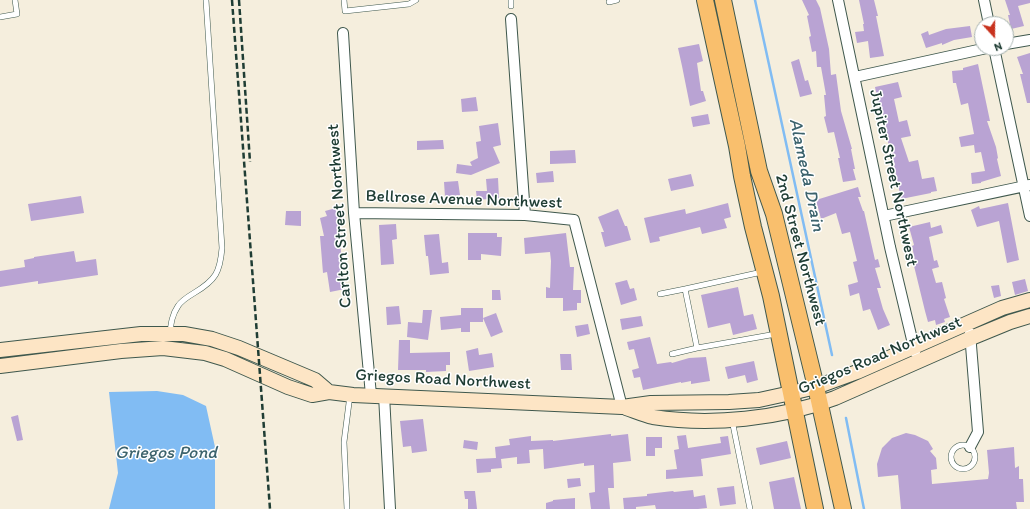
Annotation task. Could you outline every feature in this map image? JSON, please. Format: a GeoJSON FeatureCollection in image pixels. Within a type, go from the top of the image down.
{"type":"FeatureCollection","features":[{"type":"Feature","properties":{"kind":"main road","name":"2nd Street Northwest"},"geometry":{"type":"LineString","coordinates":[[704,0],[745,145],[759,171],[776,221],[820,404],[843,509]]}},
{"type":"Feature","properties":{"kind":"main road","name":"2nd Street Northwest"},"geometry":{"type":"LineString","coordinates":[[723,0],[745,145],[750,212],[771,296],[815,509]]}},
{"type":"Feature","properties":{"kind":"main road","name":"Griegos Road Northwest"},"geometry":{"type":"LineString","coordinates":[[0,366],[120,351],[163,348],[205,353],[225,359],[265,377],[312,395],[329,392],[622,407],[652,403],[729,402],[759,400],[816,387],[857,372],[1002,308],[1030,300]]}},
{"type":"Feature","properties":{"kind":"main road","name":"Griegos Road Northwest"},"geometry":{"type":"LineString","coordinates":[[622,407],[651,416],[689,420],[756,417],[794,411],[820,404],[971,338],[1010,322],[1030,316]]}},
{"type":"Feature","properties":{"kind":"main road"},"geometry":{"type":"LineString","coordinates":[[0,350],[141,334],[184,334],[212,339],[239,348],[315,380],[329,392]]}},
{"type":"Feature","properties":{"kind":"street","name":"Jupiter Street Northwest"},"geometry":{"type":"LineString","coordinates":[[838,0],[884,216],[918,362]]}},
{"type":"Feature","properties":{"kind":"street"},"geometry":{"type":"LineString","coordinates":[[984,0],[987,16]]}},
{"type":"Feature","properties":{"kind":"street"},"geometry":{"type":"LineString","coordinates":[[511,19],[525,215]]}},
{"type":"Feature","properties":{"kind":"street","name":"Carlton Street Northwest"},"geometry":{"type":"LineString","coordinates":[[343,33],[354,213],[378,395],[390,509]]}},
{"type":"Feature","properties":{"kind":"street"},"geometry":{"type":"LineString","coordinates":[[1014,43],[1030,40]]}},
{"type":"Feature","properties":{"kind":"street"},"geometry":{"type":"LineString","coordinates":[[855,76],[974,51]]}},
{"type":"Feature","properties":{"kind":"street"},"geometry":{"type":"LineString","coordinates":[[996,56],[1027,185],[1030,216]]}},
{"type":"Feature","properties":{"kind":"street"},"geometry":{"type":"LineString","coordinates":[[884,216],[1027,185]]}},
{"type":"Feature","properties":{"kind":"street","name":"Bellrose Avenue Northwest"},"geometry":{"type":"LineString","coordinates":[[354,213],[525,215],[574,220],[622,407]]}},
{"type":"Feature","properties":{"kind":"street"},"geometry":{"type":"LineString","coordinates":[[968,323],[971,338],[978,432],[970,447]]}},
{"type":"Feature","properties":{"kind":"lane"},"geometry":{"type":"LineString","coordinates":[[0,17],[17,14],[15,0]]}},
{"type":"Feature","properties":{"kind":"lane"},"geometry":{"type":"LineString","coordinates":[[170,333],[172,317],[178,305],[206,285],[216,275],[221,264],[222,248],[206,0]]}},
{"type":"Feature","properties":{"kind":"lane"},"geometry":{"type":"LineString","coordinates":[[344,0],[345,11],[409,4],[416,0]]}},
{"type":"Feature","properties":{"kind":"lane"},"geometry":{"type":"LineString","coordinates":[[609,2],[617,0]]}},
{"type":"Feature","properties":{"kind":"lane"},"geometry":{"type":"LineString","coordinates":[[660,294],[765,272]]}},
{"type":"Feature","properties":{"kind":"lane"},"geometry":{"type":"LineString","coordinates":[[685,289],[697,348]]}},
{"type":"Feature","properties":{"kind":"lane"},"geometry":{"type":"LineString","coordinates":[[672,354],[779,333]]}},
{"type":"Feature","properties":{"kind":"lane"},"geometry":{"type":"LineString","coordinates":[[347,509],[344,442],[350,394]]}},
{"type":"Feature","properties":{"kind":"lane"},"geometry":{"type":"LineString","coordinates":[[731,419],[750,509]]}},
{"type":"Feature","properties":{"kind":"lane"},"geometry":{"type":"LineString","coordinates":[[962,444],[970,447],[974,453],[974,463],[964,469],[955,466],[950,457],[952,451],[962,444]]}},
{"type":"Feature","properties":{"kind":"water","name":"Griegos Pond"},"geometry":{"type":"Polygon","coordinates":[[[157,391],[183,395],[206,406],[215,447],[215,509],[109,509],[118,473],[109,392],[157,391]]]}},
{"type":"Feature","properties":{"kind":"building"},"geometry":{"type":"Polygon","coordinates":[[[802,0],[816,0],[820,8],[829,49],[831,75],[836,74],[841,111],[852,149],[855,169],[853,169],[856,180],[843,182],[838,158],[840,158],[834,132],[828,133],[824,117],[826,116],[824,95],[826,95],[821,67],[817,67],[816,51],[812,52],[809,37],[811,36],[807,16],[809,15],[802,0]]]}},
{"type":"Feature","properties":{"kind":"building"},"geometry":{"type":"Polygon","coordinates":[[[859,0],[874,0],[884,56],[870,58],[868,41],[857,43],[855,32],[864,31],[859,0]]]}},
{"type":"Feature","properties":{"kind":"building"},"geometry":{"type":"Polygon","coordinates":[[[1005,0],[1030,0],[1030,3],[1018,6],[1024,26],[1014,28],[1014,16],[1008,16],[1010,15],[1005,0]]]}},
{"type":"Feature","properties":{"kind":"building"},"geometry":{"type":"Polygon","coordinates":[[[970,26],[972,37],[954,40],[942,45],[942,43],[926,48],[921,34],[928,31],[929,35],[946,29],[970,26]]]}},
{"type":"Feature","properties":{"kind":"building"},"geometry":{"type":"Polygon","coordinates":[[[699,44],[703,61],[697,63],[701,91],[703,91],[706,101],[690,106],[678,48],[699,44]]]}},
{"type":"Feature","properties":{"kind":"building"},"geometry":{"type":"Polygon","coordinates":[[[1030,53],[1030,103],[1027,103],[1020,74],[1023,74],[1017,57],[1030,53]]]}},
{"type":"Feature","properties":{"kind":"building"},"geometry":{"type":"Polygon","coordinates":[[[799,59],[805,81],[808,80],[812,94],[800,97],[791,62],[799,59]]]}},
{"type":"Feature","properties":{"kind":"building"},"geometry":{"type":"Polygon","coordinates":[[[978,64],[990,121],[987,121],[996,147],[1001,176],[981,183],[972,184],[971,173],[985,171],[981,152],[975,153],[974,145],[961,147],[959,137],[974,134],[968,103],[961,105],[956,83],[953,83],[952,71],[963,70],[963,68],[978,64]]]}},
{"type":"Feature","properties":{"kind":"building"},"geometry":{"type":"Polygon","coordinates":[[[898,82],[902,97],[894,99],[899,122],[907,120],[911,136],[901,138],[909,162],[918,160],[922,179],[934,177],[937,191],[901,199],[895,165],[885,130],[887,130],[875,87],[898,82]]]}},
{"type":"Feature","properties":{"kind":"building"},"geometry":{"type":"Polygon","coordinates":[[[476,97],[478,111],[462,112],[461,99],[476,97]]]}},
{"type":"Feature","properties":{"kind":"building"},"geometry":{"type":"Polygon","coordinates":[[[708,114],[710,124],[693,127],[691,117],[708,114]]]}},
{"type":"Feature","properties":{"kind":"building"},"geometry":{"type":"Polygon","coordinates":[[[498,123],[501,145],[493,147],[500,163],[471,175],[456,173],[457,164],[472,166],[470,162],[478,158],[476,142],[481,141],[479,126],[498,123]]]}},
{"type":"Feature","properties":{"kind":"building"},"geometry":{"type":"Polygon","coordinates":[[[443,140],[444,149],[417,150],[417,141],[443,140]]]}},
{"type":"Feature","properties":{"kind":"building"},"geometry":{"type":"Polygon","coordinates":[[[575,150],[576,163],[550,164],[550,151],[575,150]]]}},
{"type":"Feature","properties":{"kind":"building"},"geometry":{"type":"Polygon","coordinates":[[[553,171],[554,182],[537,183],[536,173],[553,171]]]}},
{"type":"Feature","properties":{"kind":"building"},"geometry":{"type":"Polygon","coordinates":[[[691,174],[694,186],[671,191],[668,179],[691,174]]]}},
{"type":"Feature","properties":{"kind":"building"},"geometry":{"type":"Polygon","coordinates":[[[498,178],[499,198],[477,200],[476,191],[487,191],[486,179],[498,178]]]}},
{"type":"Feature","properties":{"kind":"building"},"geometry":{"type":"Polygon","coordinates":[[[458,181],[460,195],[445,197],[444,182],[458,181]]]}},
{"type":"Feature","properties":{"kind":"building"},"geometry":{"type":"Polygon","coordinates":[[[858,187],[861,197],[858,197],[864,211],[875,260],[878,259],[880,267],[875,268],[881,288],[877,288],[883,309],[890,325],[878,330],[870,309],[863,311],[859,293],[850,296],[848,285],[858,282],[853,262],[857,261],[850,232],[842,234],[836,213],[821,219],[816,200],[858,187]]]}},
{"type":"Feature","properties":{"kind":"building"},"geometry":{"type":"Polygon","coordinates":[[[81,196],[84,213],[31,221],[28,204],[81,196]]]}},
{"type":"Feature","properties":{"kind":"building"},"geometry":{"type":"Polygon","coordinates":[[[728,203],[731,217],[724,219],[727,228],[702,234],[700,227],[659,237],[660,241],[650,243],[644,218],[685,209],[686,214],[728,203]]]}},
{"type":"Feature","properties":{"kind":"building"},"geometry":{"type":"Polygon","coordinates":[[[1008,203],[1019,260],[1007,263],[999,221],[977,227],[971,210],[979,206],[980,209],[1008,203]]]}},
{"type":"Feature","properties":{"kind":"building"},"geometry":{"type":"Polygon","coordinates":[[[336,208],[340,225],[345,289],[330,292],[327,272],[323,273],[320,236],[324,236],[320,218],[327,216],[325,211],[336,208]]]}},
{"type":"Feature","properties":{"kind":"building"},"geometry":{"type":"Polygon","coordinates":[[[618,209],[625,226],[627,226],[631,240],[605,247],[601,232],[604,232],[598,217],[618,209]]]}},
{"type":"Feature","properties":{"kind":"building"},"geometry":{"type":"Polygon","coordinates":[[[286,211],[301,211],[301,226],[285,225],[286,211]]]}},
{"type":"Feature","properties":{"kind":"building"},"geometry":{"type":"Polygon","coordinates":[[[930,222],[931,228],[941,225],[943,233],[929,237],[934,261],[937,260],[939,267],[932,269],[936,283],[942,282],[946,298],[944,299],[950,317],[944,319],[945,322],[936,325],[935,320],[928,322],[914,266],[916,266],[912,246],[914,245],[909,227],[930,222]]]}},
{"type":"Feature","properties":{"kind":"building"},"geometry":{"type":"Polygon","coordinates":[[[396,224],[397,239],[392,240],[394,264],[381,265],[379,225],[396,224]]]}},
{"type":"Feature","properties":{"kind":"building"},"geometry":{"type":"Polygon","coordinates":[[[468,233],[497,233],[497,237],[502,237],[501,256],[481,254],[481,260],[468,260],[468,233]]]}},
{"type":"Feature","properties":{"kind":"building"},"geometry":{"type":"Polygon","coordinates":[[[566,233],[570,267],[574,267],[573,290],[581,290],[581,303],[577,303],[577,310],[563,311],[563,298],[546,298],[546,287],[550,288],[550,252],[525,254],[524,238],[566,233]]]}},
{"type":"Feature","properties":{"kind":"building"},"geometry":{"type":"Polygon","coordinates":[[[439,234],[442,263],[448,262],[449,273],[430,275],[424,235],[439,234]]]}},
{"type":"Feature","properties":{"kind":"building"},"geometry":{"type":"Polygon","coordinates":[[[74,251],[76,262],[96,259],[98,275],[38,284],[38,281],[0,287],[0,271],[25,267],[24,260],[34,257],[74,251]]]}},
{"type":"Feature","properties":{"kind":"building"},"geometry":{"type":"Polygon","coordinates":[[[1025,279],[1028,291],[1015,295],[1012,282],[1025,279]]]}},
{"type":"Feature","properties":{"kind":"building"},"geometry":{"type":"Polygon","coordinates":[[[627,280],[630,289],[634,288],[637,300],[621,305],[615,283],[627,280]]]}},
{"type":"Feature","properties":{"kind":"building"},"geometry":{"type":"Polygon","coordinates":[[[999,285],[1001,296],[994,298],[991,286],[999,285]]]}},
{"type":"Feature","properties":{"kind":"building"},"geometry":{"type":"Polygon","coordinates":[[[738,287],[744,316],[753,314],[757,329],[733,335],[730,323],[708,328],[701,295],[738,287]]]}},
{"type":"Feature","properties":{"kind":"building"},"geometry":{"type":"Polygon","coordinates":[[[492,290],[500,290],[501,300],[492,300],[492,290]]]}},
{"type":"Feature","properties":{"kind":"building"},"geometry":{"type":"Polygon","coordinates":[[[399,306],[401,324],[387,325],[386,307],[399,306]]]}},
{"type":"Feature","properties":{"kind":"building"},"geometry":{"type":"Polygon","coordinates":[[[461,308],[483,308],[483,322],[470,322],[470,332],[461,332],[461,328],[441,330],[440,317],[461,315],[461,308]]]}},
{"type":"Feature","properties":{"kind":"building"},"geometry":{"type":"Polygon","coordinates":[[[423,310],[432,310],[428,340],[407,337],[408,322],[422,323],[423,310]]]}},
{"type":"Feature","properties":{"kind":"building"},"geometry":{"type":"Polygon","coordinates":[[[496,313],[503,332],[491,337],[483,318],[496,313]]]}},
{"type":"Feature","properties":{"kind":"building"},"geometry":{"type":"Polygon","coordinates":[[[641,316],[643,326],[622,330],[620,319],[641,316]]]}},
{"type":"Feature","properties":{"kind":"building"},"geometry":{"type":"Polygon","coordinates":[[[588,324],[590,334],[577,337],[575,326],[588,324]]]}},
{"type":"Feature","properties":{"kind":"building"},"geometry":{"type":"Polygon","coordinates":[[[650,337],[657,364],[672,363],[689,358],[706,357],[710,381],[691,384],[691,381],[681,382],[643,390],[640,377],[634,378],[632,370],[639,368],[634,349],[629,350],[627,342],[650,337]]]}},
{"type":"Feature","properties":{"kind":"building"},"geometry":{"type":"Polygon","coordinates":[[[399,340],[410,340],[410,353],[450,352],[450,365],[446,365],[446,371],[426,372],[426,370],[398,370],[399,340]]]}},
{"type":"Feature","properties":{"kind":"building"},"geometry":{"type":"Polygon","coordinates":[[[478,348],[479,355],[492,353],[494,367],[469,371],[466,351],[478,348]]]}},
{"type":"Feature","properties":{"kind":"building"},"geometry":{"type":"Polygon","coordinates":[[[560,354],[571,354],[572,370],[561,370],[560,354]]]}},
{"type":"Feature","properties":{"kind":"building"},"geometry":{"type":"Polygon","coordinates":[[[754,361],[758,380],[747,383],[745,375],[728,379],[725,367],[754,361]]]}},
{"type":"Feature","properties":{"kind":"building"},"geometry":{"type":"Polygon","coordinates":[[[18,415],[23,440],[17,441],[11,417],[18,415]]]}},
{"type":"Feature","properties":{"kind":"building"},"geometry":{"type":"Polygon","coordinates":[[[423,419],[427,451],[412,453],[411,446],[403,447],[400,421],[423,419]]]}},
{"type":"Feature","properties":{"kind":"building"},"geometry":{"type":"Polygon","coordinates":[[[906,433],[928,441],[933,449],[930,451],[936,458],[937,469],[931,470],[932,484],[988,479],[989,473],[987,450],[1014,447],[1015,468],[1019,466],[1019,479],[1023,479],[1024,502],[1016,502],[1017,509],[901,509],[898,475],[878,477],[877,464],[882,448],[892,438],[906,433]]]}},
{"type":"Feature","properties":{"kind":"building"},"geometry":{"type":"Polygon","coordinates":[[[611,434],[611,436],[628,434],[631,461],[613,463],[614,488],[608,488],[610,509],[591,509],[589,493],[595,492],[594,465],[584,466],[584,463],[544,469],[543,449],[529,450],[530,463],[517,464],[517,457],[501,459],[502,468],[491,469],[491,472],[477,473],[476,459],[496,458],[495,447],[510,445],[509,439],[531,436],[531,441],[553,441],[611,434]]]}},
{"type":"Feature","properties":{"kind":"building"},"geometry":{"type":"Polygon","coordinates":[[[686,435],[688,448],[721,443],[720,437],[728,436],[731,454],[701,459],[703,476],[666,479],[666,470],[677,469],[674,450],[679,449],[677,436],[686,435]]]}},
{"type":"Feature","properties":{"kind":"building"},"geometry":{"type":"Polygon","coordinates":[[[646,437],[662,437],[662,448],[655,448],[655,456],[646,456],[646,437]]]}},
{"type":"Feature","properties":{"kind":"building"},"geometry":{"type":"Polygon","coordinates":[[[464,440],[478,442],[477,450],[463,448],[464,440]]]}},
{"type":"Feature","properties":{"kind":"building"},"geometry":{"type":"Polygon","coordinates":[[[787,441],[791,458],[760,465],[756,448],[787,441]]]}},
{"type":"Feature","properties":{"kind":"building"},"geometry":{"type":"Polygon","coordinates":[[[794,477],[801,509],[774,509],[769,482],[794,477]]]}},
{"type":"Feature","properties":{"kind":"building"},"geometry":{"type":"Polygon","coordinates":[[[580,478],[581,486],[568,488],[567,479],[580,478]]]}},
{"type":"Feature","properties":{"kind":"building"},"geometry":{"type":"Polygon","coordinates":[[[734,486],[736,504],[720,506],[717,488],[734,486]]]}},
{"type":"Feature","properties":{"kind":"building"},"geometry":{"type":"Polygon","coordinates":[[[693,490],[694,497],[705,495],[707,508],[656,509],[655,505],[636,507],[636,509],[624,509],[623,498],[647,496],[647,494],[673,491],[693,490]]]}},
{"type":"Feature","properties":{"kind":"building"},"geometry":{"type":"Polygon","coordinates":[[[464,491],[475,491],[477,509],[468,509],[468,499],[465,499],[464,491]]]}},
{"type":"Feature","properties":{"kind":"building"},"geometry":{"type":"Polygon","coordinates":[[[575,498],[575,509],[546,509],[546,503],[553,500],[575,498]]]}},
{"type":"Feature","properties":{"kind":"waterway","name":"Alameda Drain"},"geometry":{"type":"LineString","coordinates":[[755,0],[832,355]]}},
{"type":"Feature","properties":{"kind":"waterway","name":"Alameda Drain"},"geometry":{"type":"LineString","coordinates":[[846,418],[864,509]]}},
{"type":"Feature","properties":{"kind":"railway"},"geometry":{"type":"LineString","coordinates":[[232,0],[270,509]]}},
{"type":"Feature","properties":{"kind":"railway"},"geometry":{"type":"LineString","coordinates":[[239,0],[250,162]]}}]}
